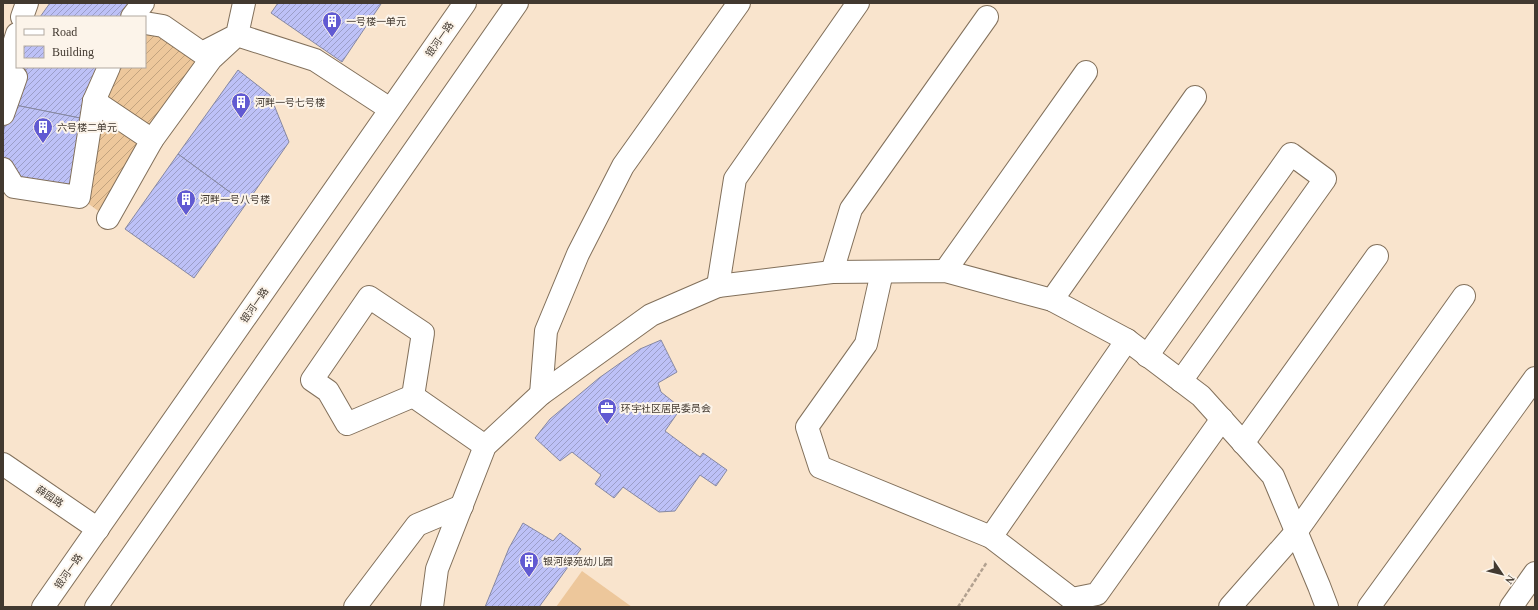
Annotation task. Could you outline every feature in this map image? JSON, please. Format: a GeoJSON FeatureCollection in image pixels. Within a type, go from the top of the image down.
{"type":"FeatureCollection","features":[{"type":"Feature","properties":{"kind":"street"},"geometry":{"type":"LineString","coordinates":[[22,16],[27,3]]}},
{"type":"Feature","properties":{"kind":"street"},"geometry":{"type":"LineString","coordinates":[[133,16],[143,3]]}},
{"type":"Feature","properties":{"kind":"street"},"geometry":{"type":"LineString","coordinates":[[108,218],[152,140],[211,59],[237,35],[244,3]]}},
{"type":"Feature","properties":{"kind":"street","name":"银河一路"},"geometry":{"type":"LineString","coordinates":[[43,607],[465,3]]}},
{"type":"Feature","properties":{"kind":"street"},"geometry":{"type":"LineString","coordinates":[[96,607],[517,3]]}},
{"type":"Feature","properties":{"kind":"street"},"geometry":{"type":"LineString","coordinates":[[541,394],[546,331],[581,247],[623,166],[739,3]]}},
{"type":"Feature","properties":{"kind":"street"},"geometry":{"type":"LineString","coordinates":[[718,286],[736,179],[858,3]]}},
{"type":"Feature","properties":{"kind":"street"},"geometry":{"type":"LineString","coordinates":[[832,272],[851,210],[987,17]]}},
{"type":"Feature","properties":{"kind":"street"},"geometry":{"type":"LineString","coordinates":[[146,23],[163,26],[202,52],[237,35],[315,60],[390,109]]}},
{"type":"Feature","properties":{"kind":"street"},"geometry":{"type":"LineString","coordinates":[[3,114],[16,77],[4,71],[16,37]]}},
{"type":"Feature","properties":{"kind":"street"},"geometry":{"type":"LineString","coordinates":[[3,169],[14,187],[79,197],[94,101],[109,68]]}},
{"type":"Feature","properties":{"kind":"street"},"geometry":{"type":"LineString","coordinates":[[945,271],[1086,72]]}},
{"type":"Feature","properties":{"kind":"street"},"geometry":{"type":"LineString","coordinates":[[1052,300],[1195,97]]}},
{"type":"Feature","properties":{"kind":"street"},"geometry":{"type":"LineString","coordinates":[[94,101],[152,140]]}},
{"type":"Feature","properties":{"kind":"street"},"geometry":{"type":"LineString","coordinates":[[1147,356],[1291,154],[1303,162],[1325,179],[1181,381]]}},
{"type":"Feature","properties":{"kind":"street"},"geometry":{"type":"LineString","coordinates":[[1243,443],[1377,256]]}},
{"type":"Feature","properties":{"kind":"street"},"geometry":{"type":"LineString","coordinates":[[432,607],[437,570],[485,446],[541,394],[651,315],[718,286],[832,272],[945,271],[1052,300],[1127,340],[1201,396],[1273,476],[1320,586],[1327,607]]}},
{"type":"Feature","properties":{"kind":"street"},"geometry":{"type":"LineString","coordinates":[[882,272],[866,344],[807,427],[820,467],[996,540],[1074,603],[1097,594],[1222,419]]}},
{"type":"Feature","properties":{"kind":"street"},"geometry":{"type":"LineString","coordinates":[[1230,607],[1296,532],[1464,296]]}},
{"type":"Feature","properties":{"kind":"street"},"geometry":{"type":"LineString","coordinates":[[369,297],[423,333],[413,396],[347,424],[328,391],[312,380],[369,297]]}},
{"type":"Feature","properties":{"kind":"street"},"geometry":{"type":"LineString","coordinates":[[996,540],[1127,340]]}},
{"type":"Feature","properties":{"kind":"street"},"geometry":{"type":"LineString","coordinates":[[1369,607],[1535,378]]}},
{"type":"Feature","properties":{"kind":"street"},"geometry":{"type":"LineString","coordinates":[[413,396],[485,446]]}},
{"type":"Feature","properties":{"kind":"street","name":"薛园路"},"geometry":{"type":"LineString","coordinates":[[3,464],[98,529]]}},
{"type":"Feature","properties":{"kind":"street"},"geometry":{"type":"LineString","coordinates":[[355,607],[416,525],[462,506]]}},
{"type":"Feature","properties":{"kind":"street"},"geometry":{"type":"LineString","coordinates":[[1511,607],[1535,573]]}},
{"type":"Feature","properties":{"kind":"path"},"geometry":{"type":"LineString","coordinates":[[958,607],[996,540]]}},
{"type":"Feature","properties":{"kind":"shaded area"},"geometry":{"type":"Polygon","coordinates":[[[146,24],[211,59],[108,218],[79,197],[109,68],[146,68],[146,24]]]}},
{"type":"Feature","properties":{"kind":"shaded area"},"geometry":{"type":"Polygon","coordinates":[[[582,571],[632,607],[556,607],[582,571]]]}},
{"type":"Feature","properties":{"kind":"building"},"geometry":{"type":"Polygon","coordinates":[[[50,3],[138,3],[130,16],[41,16],[50,3]]]}},
{"type":"Feature","properties":{"kind":"building","name":"一号楼一单元"},"geometry":{"type":"Polygon","coordinates":[[[278,3],[381,4],[342,62],[271,13],[278,3]]]}},
{"type":"Feature","properties":{"kind":"building"},"geometry":{"type":"Polygon","coordinates":[[[22,68],[102,68],[85,119],[10,104],[22,68]]]}},
{"type":"Feature","properties":{"kind":"building","name":"河畔一号七号楼"},"geometry":{"type":"Polygon","coordinates":[[[238,70],[270,95],[289,142],[246,204],[178,154],[238,70]]]}},
{"type":"Feature","properties":{"kind":"building","name":"六号楼二单元"},"geometry":{"type":"Polygon","coordinates":[[[10,104],[85,119],[77,190],[11,177],[3,156],[3,133],[10,104]]]}},
{"type":"Feature","properties":{"kind":"building","name":"河畔一号八号楼"},"geometry":{"type":"Polygon","coordinates":[[[178,154],[246,204],[194,278],[125,229],[178,154]]]}},
{"type":"Feature","properties":{"kind":"building","name":"环宇社区居民委员会"},"geometry":{"type":"Polygon","coordinates":[[[661,340],[677,372],[658,383],[661,392],[681,408],[665,431],[700,457],[703,453],[727,470],[716,486],[700,475],[675,511],[659,512],[623,487],[614,498],[595,484],[601,475],[572,452],[560,461],[535,438],[550,419],[599,378],[640,349],[661,340]]]}},
{"type":"Feature","properties":{"kind":"building","name":"银河绿苑幼儿园"},"geometry":{"type":"Polygon","coordinates":[[[523,523],[553,541],[560,533],[581,549],[539,607],[485,607],[509,548],[523,523]]]}},
{"type":"Feature","properties":{"kind":"place","name":"一号楼一单元"},"geometry":{"type":"Point","coordinates":[332,38]}},
{"type":"Feature","properties":{"kind":"place","name":"河畔一号七号楼"},"geometry":{"type":"Point","coordinates":[241,119]}},
{"type":"Feature","properties":{"kind":"place","name":"六号楼二单元"},"geometry":{"type":"Point","coordinates":[43,144]}},
{"type":"Feature","properties":{"kind":"place","name":"河畔一号八号楼"},"geometry":{"type":"Point","coordinates":[186,216]}},
{"type":"Feature","properties":{"kind":"place","name":"环宇社区居民委员会"},"geometry":{"type":"Point","coordinates":[607,425]}},
{"type":"Feature","properties":{"kind":"place","name":"银河绿苑幼儿园"},"geometry":{"type":"Point","coordinates":[529,578]}}]}
